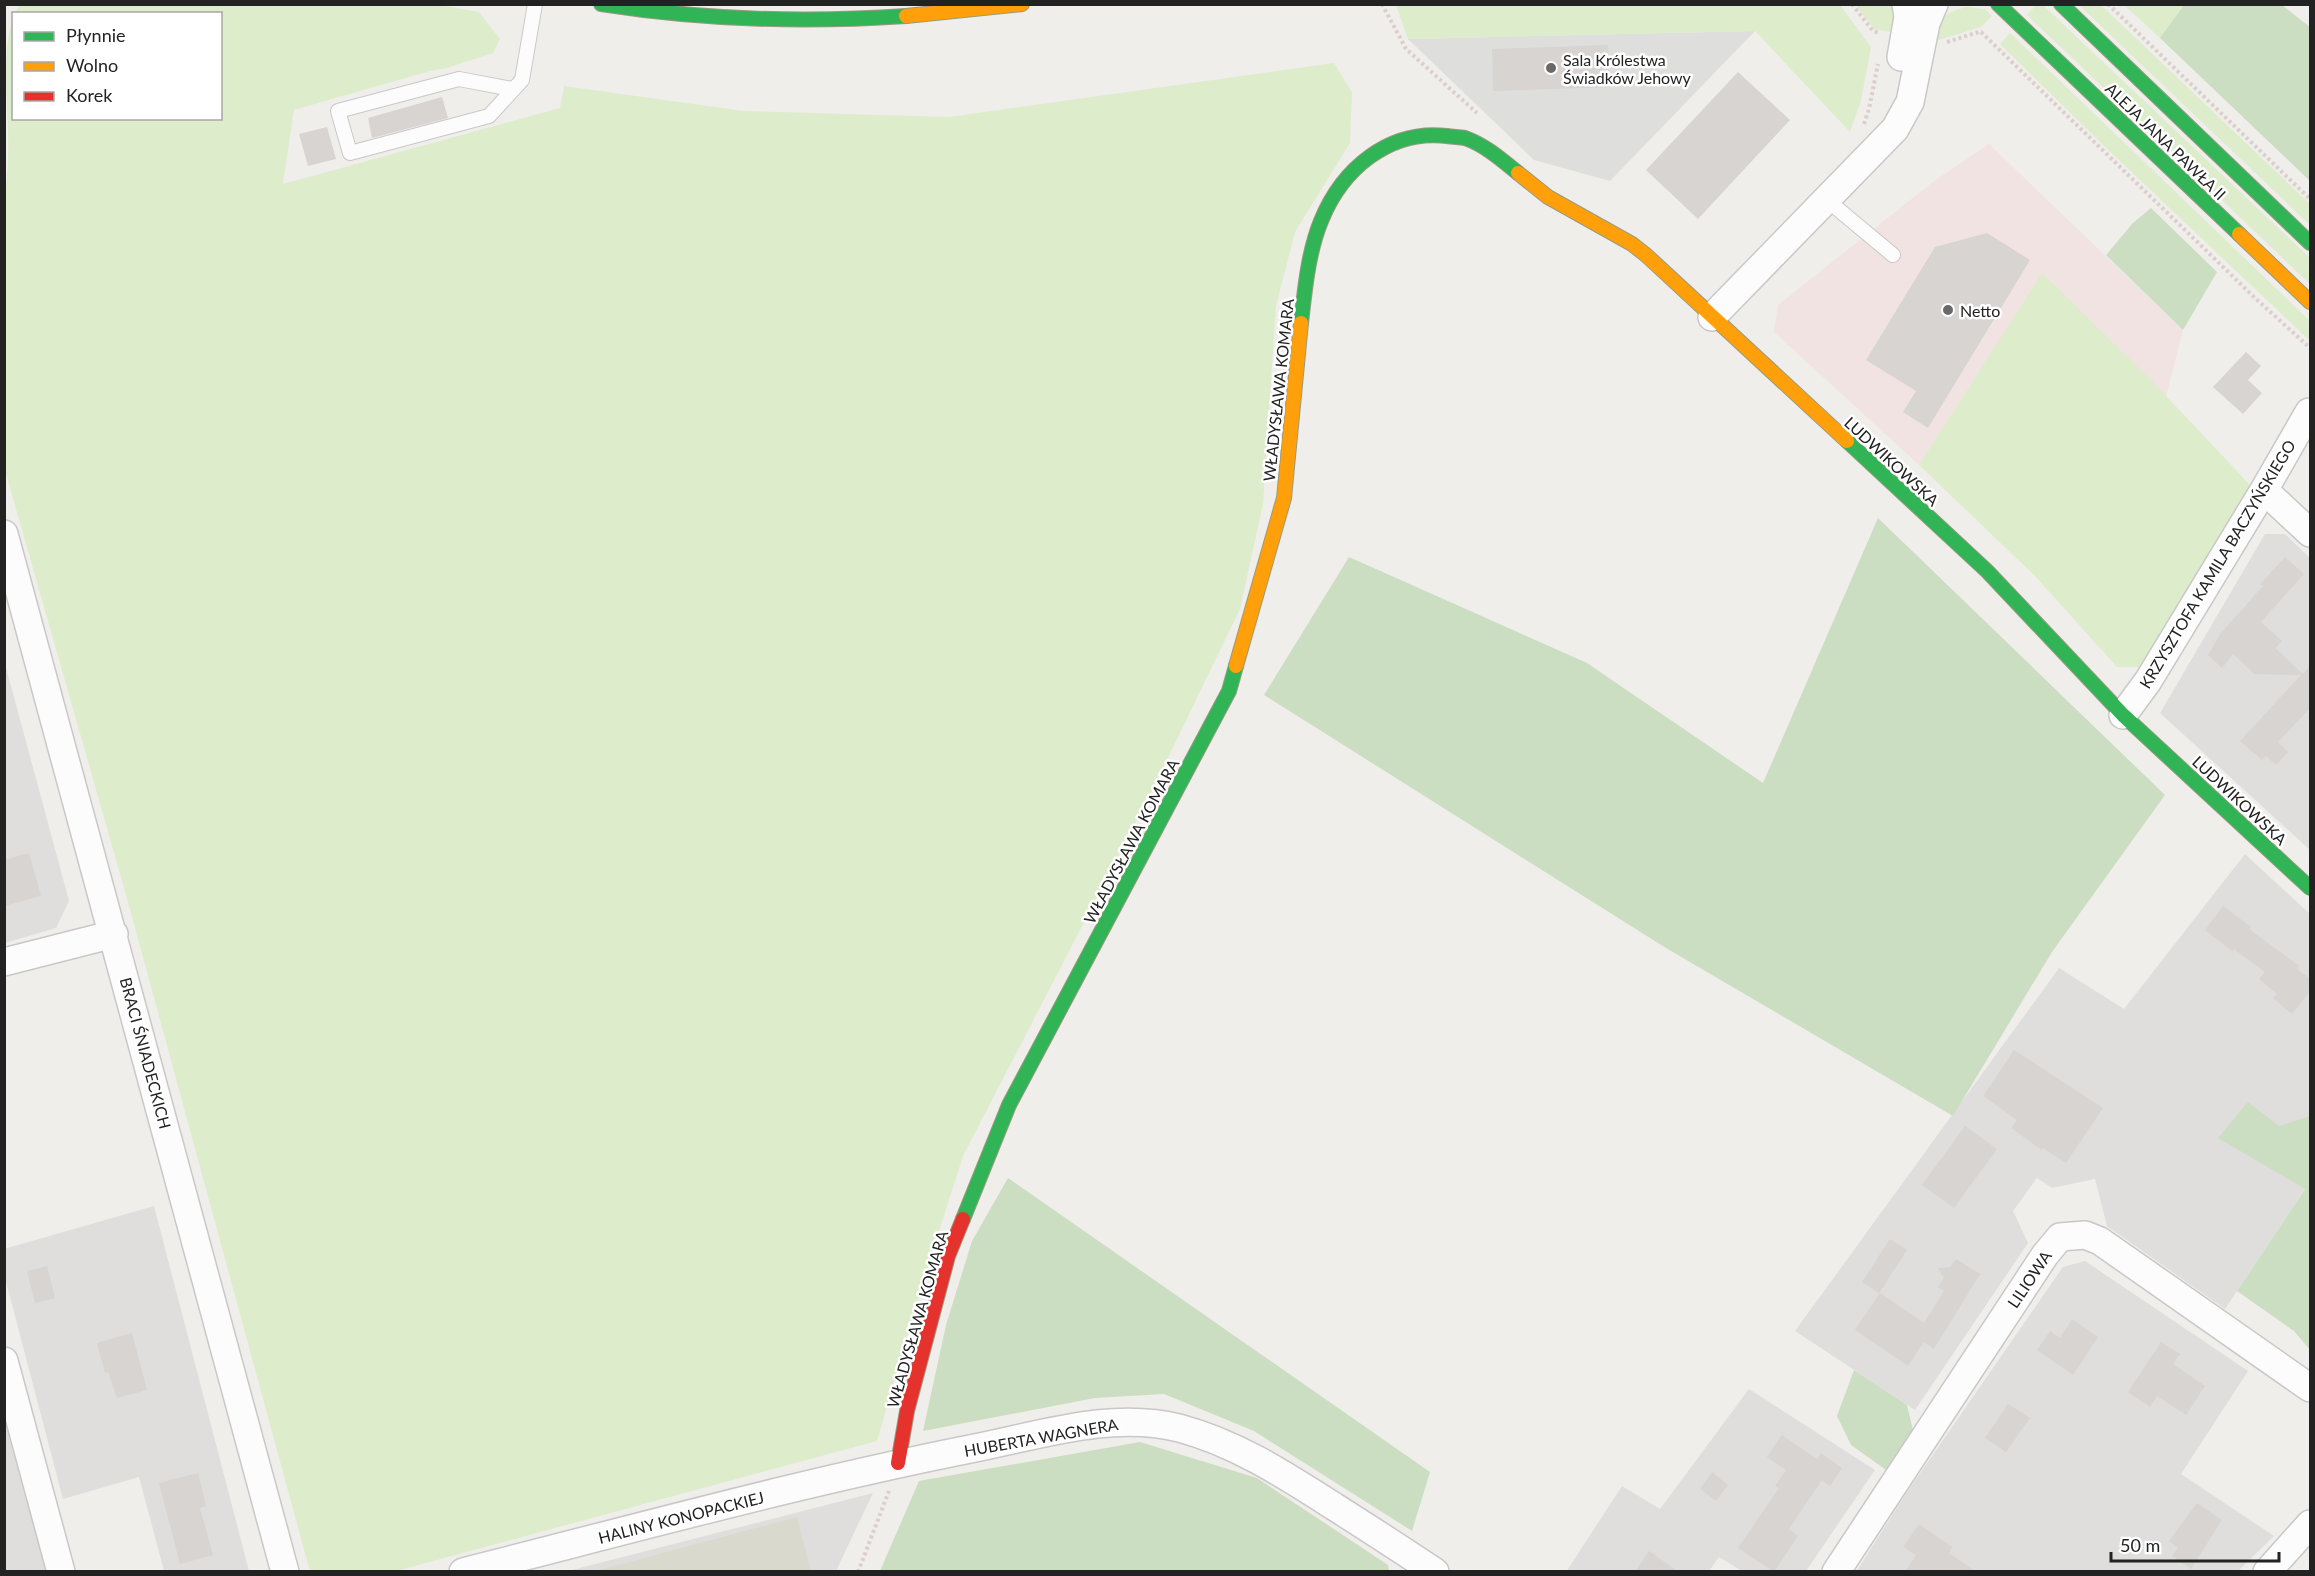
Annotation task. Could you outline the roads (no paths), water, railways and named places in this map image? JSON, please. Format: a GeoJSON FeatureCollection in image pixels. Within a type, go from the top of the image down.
{"type":"FeatureCollection","features":[{"type":"Feature","properties":{"kind":"street"},"geometry":{"type":"LineString","coordinates":[[601,4],[693,10],[777,21],[863,20],[956,14],[1022,4]]}},
{"type":"Feature","properties":{"kind":"street"},"geometry":{"type":"LineString","coordinates":[[1712,317],[1827,200],[1869,140],[1887,122],[1908,17],[1906,4]]}},
{"type":"Feature","properties":{"kind":"street"},"geometry":{"type":"LineString","coordinates":[[1869,140],[1895,129],[1910,102],[1926,23],[1934,4]]}},
{"type":"Feature","properties":{"kind":"street","name":"ALEJA JANA PAWŁA II"},"geometry":{"type":"LineString","coordinates":[[1998,4],[2310,302]]}},
{"type":"Feature","properties":{"kind":"street","name":"ALEJA JANA PAWŁA II"},"geometry":{"type":"LineString","coordinates":[[2061,4],[2310,243]]}},
{"type":"Feature","properties":{"kind":"street","name":"LUDWIKOWSKA"},"geometry":{"type":"LineString","coordinates":[[1405,138],[1430,134],[1451,136],[1464,138],[1489,150],[1541,192],[1632,244],[1646,255],[1987,571],[2123,715],[2310,888]]}},
{"type":"Feature","properties":{"kind":"street","name":"WŁADYSŁAWA KOMARA"},"geometry":{"type":"LineString","coordinates":[[898,1463],[907,1411],[948,1256],[1009,1105],[1229,691],[1284,498],[1308,264],[1322,220],[1349,173],[1384,146],[1405,138]]}},
{"type":"Feature","properties":{"kind":"street","name":"KRZYSZTOFA KAMILA BACZYŃSKIEGO"},"geometry":{"type":"LineString","coordinates":[[2123,715],[2148,681],[2309,412]]}},
{"type":"Feature","properties":{"kind":"street"},"geometry":{"type":"LineString","coordinates":[[2264,490],[2310,533]]}},
{"type":"Feature","properties":{"kind":"street","name":"BRACI ŚNIADECKICH"},"geometry":{"type":"LineString","coordinates":[[4,534],[285,1572]]}},
{"type":"Feature","properties":{"kind":"street"},"geometry":{"type":"LineString","coordinates":[[4,962],[114,934]]}},
{"type":"Feature","properties":{"kind":"street","name":"LILIOWA"},"geometry":{"type":"LineString","coordinates":[[1836,1572],[2045,1255],[2060,1237],[2085,1234],[2100,1241],[2310,1388]]}},
{"type":"Feature","properties":{"kind":"street"},"geometry":{"type":"LineString","coordinates":[[4,1361],[61,1572]]}},
{"type":"Feature","properties":{"kind":"street","name":"HUBERTA WAGNERA"},"geometry":{"type":"LineString","coordinates":[[898,1463],[1111,1422],[1132,1422],[1178,1428],[1237,1450],[1277,1470],[1424,1569]]}},
{"type":"Feature","properties":{"kind":"street","name":"HALINY KONOPACKIEJ"},"geometry":{"type":"LineString","coordinates":[[463,1572],[898,1463]]}},
{"type":"Feature","properties":{"kind":"street"},"geometry":{"type":"LineString","coordinates":[[2267,1572],[2310,1524]]}},
{"type":"Feature","properties":{"kind":"lane"},"geometry":{"type":"LineString","coordinates":[[512,89],[459,79],[338,111],[350,153],[489,116],[522,80],[535,4]]}},
{"type":"Feature","properties":{"kind":"lane"},"geometry":{"type":"LineString","coordinates":[[1827,200],[1893,255]]}},
{"type":"Feature","properties":{"kind":"place","name":"Sala Królestwa Świadków Jehowy"},"geometry":{"type":"Point","coordinates":[1551,68]}},
{"type":"Feature","properties":{"kind":"place","name":"Netto"},"geometry":{"type":"Point","coordinates":[1948,310]}}]}
